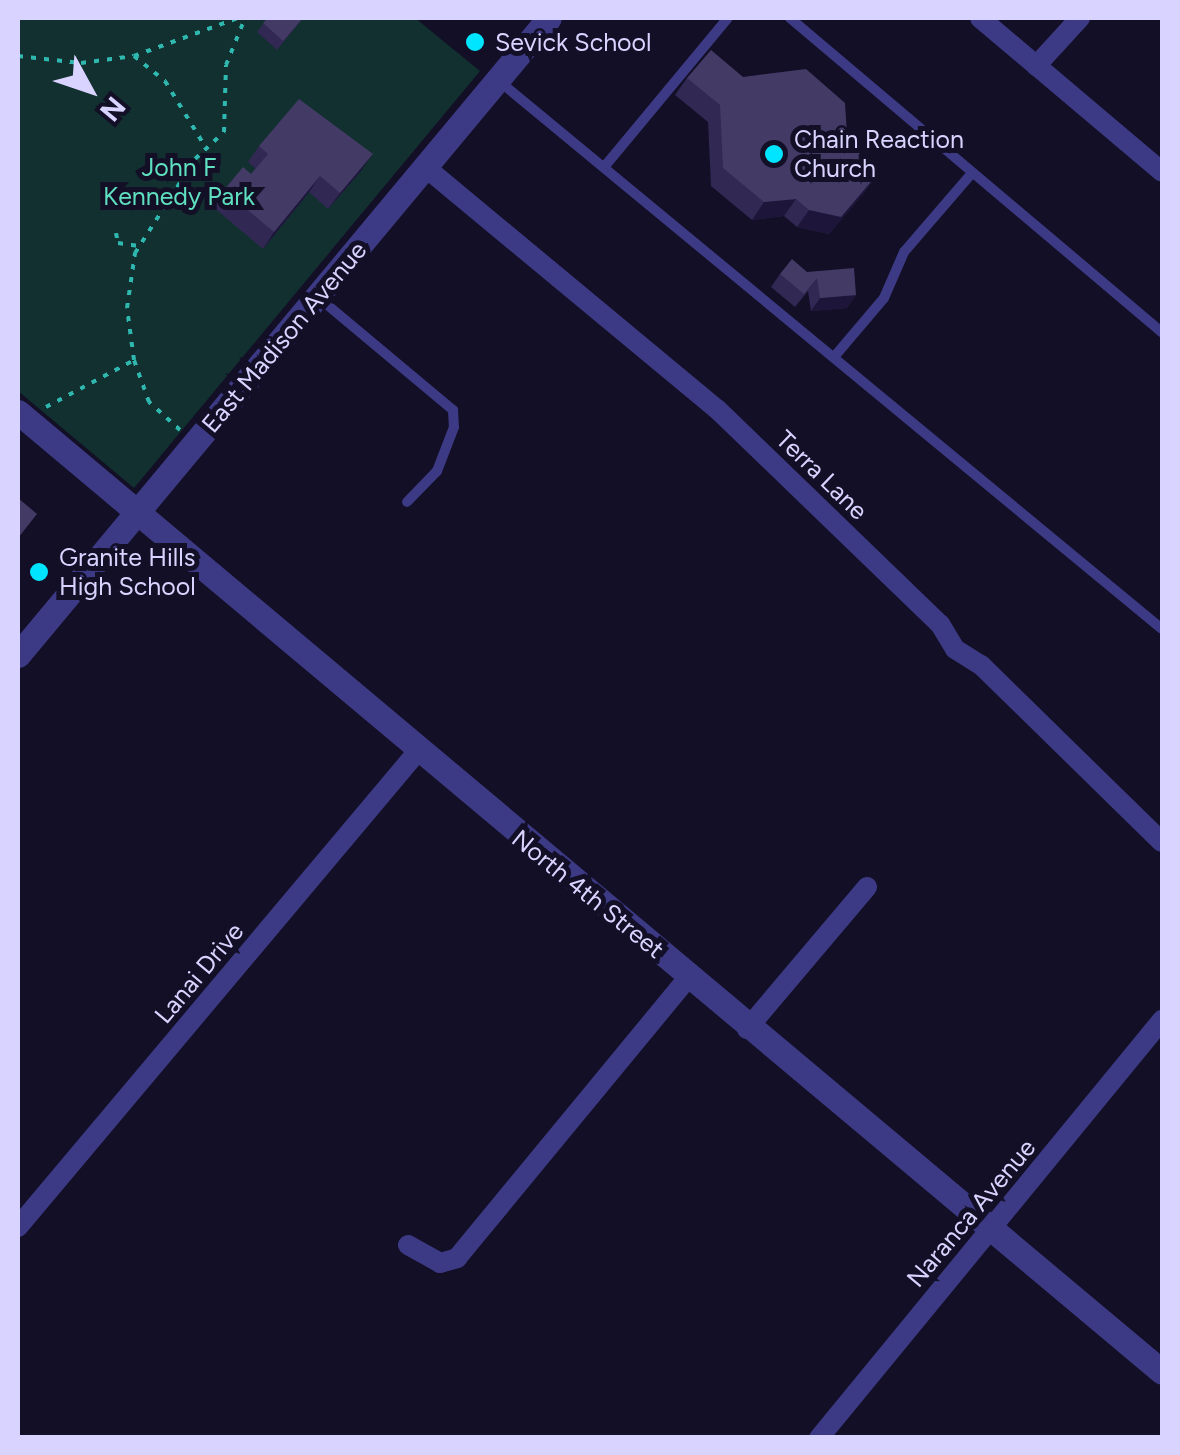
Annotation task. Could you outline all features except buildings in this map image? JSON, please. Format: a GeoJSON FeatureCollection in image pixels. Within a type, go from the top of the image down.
{"type":"FeatureCollection","features":[{"type":"Feature","properties":{"kind":"street","name":"East Madison Avenue"},"geometry":{"type":"LineString","coordinates":[[18,656],[549,18]]}},
{"type":"Feature","properties":{"kind":"street"},"geometry":{"type":"LineString","coordinates":[[980,18],[1162,172]]}},
{"type":"Feature","properties":{"kind":"street"},"geometry":{"type":"LineString","coordinates":[[1036,66],[1080,18]]}},
{"type":"Feature","properties":{"kind":"street","name":"Terra Lane"},"geometry":{"type":"LineString","coordinates":[[424,166],[718,410],[940,624],[955,649],[981,665],[1162,842]]}},
{"type":"Feature","properties":{"kind":"street","name":"North 4th Street"},"geometry":{"type":"LineString","coordinates":[[25,418],[747,1028],[1162,1372]]}},
{"type":"Feature","properties":{"kind":"street","name":"Lanai Drive"},"geometry":{"type":"LineString","coordinates":[[18,1226],[418,751]]}},
{"type":"Feature","properties":{"kind":"street"},"geometry":{"type":"LineString","coordinates":[[747,1028],[868,887]]}},
{"type":"Feature","properties":{"kind":"street"},"geometry":{"type":"LineString","coordinates":[[408,1245],[440,1263],[458,1258],[688,978]]}},
{"type":"Feature","properties":{"kind":"street","name":"Naranca Avenue"},"geometry":{"type":"LineString","coordinates":[[819,1438],[1162,1020]]}},
{"type":"Feature","properties":{"kind":"lane"},"geometry":{"type":"LineString","coordinates":[[606,166],[728,18]]}},
{"type":"Feature","properties":{"kind":"lane"},"geometry":{"type":"LineString","coordinates":[[790,18],[1162,332]]}},
{"type":"Feature","properties":{"kind":"lane"},"geometry":{"type":"LineString","coordinates":[[498,80],[1162,629]]}},
{"type":"Feature","properties":{"kind":"lane"},"geometry":{"type":"LineString","coordinates":[[834,357],[884,298],[904,252],[972,173]]}},
{"type":"Feature","properties":{"kind":"lane"},"geometry":{"type":"LineString","coordinates":[[319,298],[453,410],[454,426],[437,471],[407,502]]}},
{"type":"Feature","properties":{"kind":"path"},"geometry":{"type":"LineString","coordinates":[[18,56],[81,63],[134,56],[242,18]]}},
{"type":"Feature","properties":{"kind":"path"},"geometry":{"type":"LineString","coordinates":[[196,441],[150,402],[134,360],[127,308],[139,246],[158,209],[206,148],[224,132],[226,65],[242,18]]}},
{"type":"Feature","properties":{"kind":"path"},"geometry":{"type":"LineString","coordinates":[[134,56],[165,80],[206,148]]}},
{"type":"Feature","properties":{"kind":"path"},"geometry":{"type":"LineString","coordinates":[[116,233],[118,243],[139,246]]}},
{"type":"Feature","properties":{"kind":"path"},"geometry":{"type":"LineString","coordinates":[[25,418],[52,400],[134,360]]}},
{"type":"Feature","properties":{"kind":"green space","name":"John F Kennedy Park"},"geometry":{"type":"Polygon","coordinates":[[[18,18],[415,18],[480,71],[134,488],[18,391],[18,18]]]}},
{"type":"Feature","properties":{"kind":"place","name":"Sevick School"},"geometry":{"type":"Point","coordinates":[475,42]}},
{"type":"Feature","properties":{"kind":"place","name":"Chain Reaction Church"},"geometry":{"type":"Point","coordinates":[774,154]}},
{"type":"Feature","properties":{"kind":"place","name":"Granite Hills High School"},"geometry":{"type":"Point","coordinates":[39,572]}}]}
